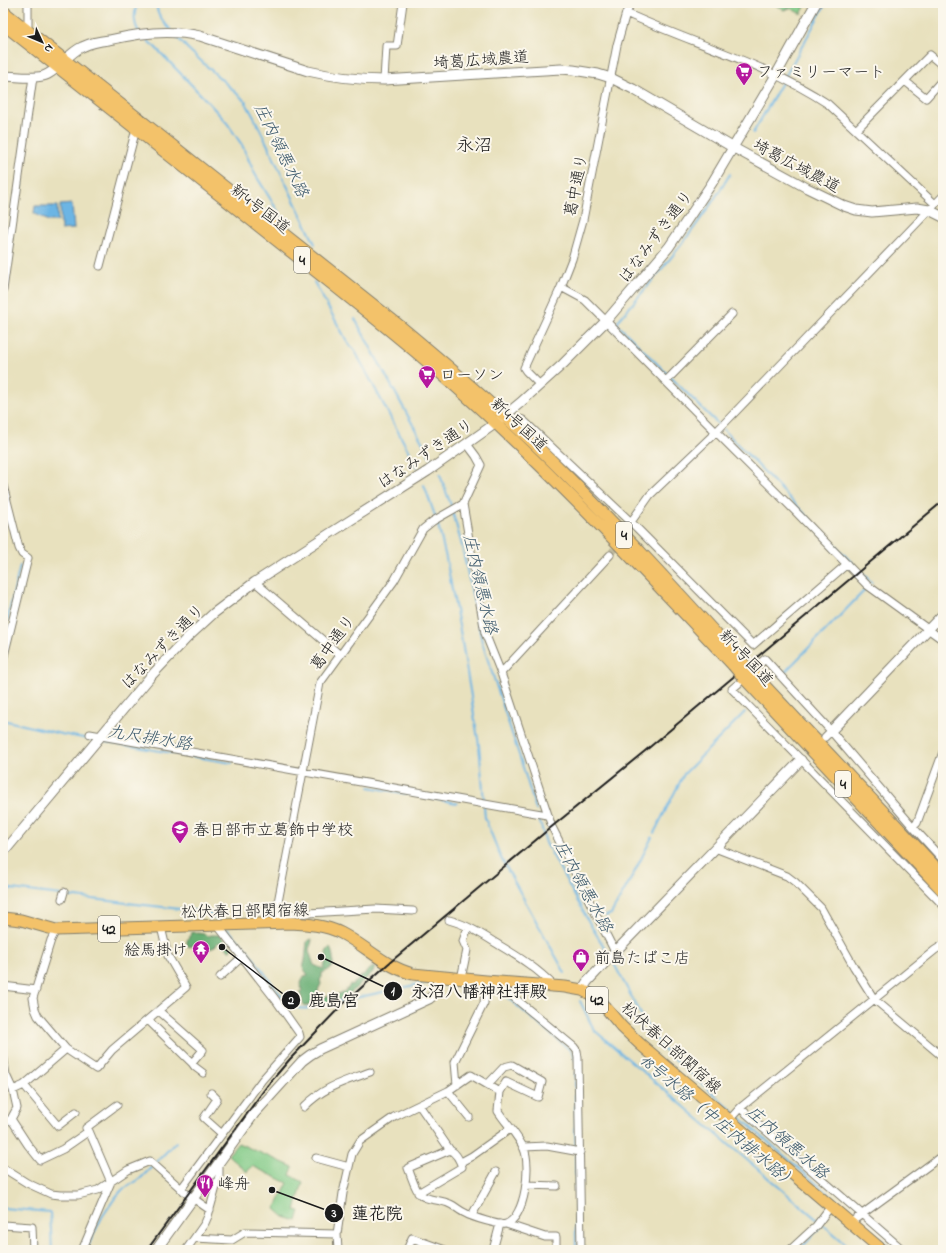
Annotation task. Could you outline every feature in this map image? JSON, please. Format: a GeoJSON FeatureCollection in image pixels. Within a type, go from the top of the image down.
{"type":"FeatureCollection","features":[{"type":"Feature","properties":{"kind":"main road","name":"新4号国道"},"geometry":{"type":"LineString","coordinates":[[3,11],[28,30],[61,63],[136,129],[382,324],[440,373],[500,419],[575,484],[648,560],[736,662],[943,891]]}},
{"type":"Feature","properties":{"kind":"main road","name":"新4号国道"},"geometry":{"type":"LineString","coordinates":[[3,24],[61,63],[400,326],[430,350],[500,419]]}},
{"type":"Feature","properties":{"kind":"main road","name":"新4号国道"},"geometry":{"type":"LineString","coordinates":[[747,674],[943,875]]}},
{"type":"Feature","properties":{"kind":"main road","name":"松伏春日部関宿線"},"geometry":{"type":"LineString","coordinates":[[3,918],[21,920],[56,930],[218,926],[275,919],[329,928],[349,937],[388,964],[399,970],[413,974],[554,986],[582,990],[597,1000],[640,1044],[882,1250]]}},
{"type":"Feature","properties":{"kind":"street"},"geometry":{"type":"LineString","coordinates":[[28,3],[28,30]]}},
{"type":"Feature","properties":{"kind":"street"},"geometry":{"type":"LineString","coordinates":[[384,80],[386,46],[397,46],[403,3]]}},
{"type":"Feature","properties":{"kind":"street","name":"葛中通り"},"geometry":{"type":"LineString","coordinates":[[540,385],[524,368],[561,287],[572,259],[583,220],[617,46],[626,13],[631,3]]}},
{"type":"Feature","properties":{"kind":"street","name":"はなみずき通り"},"geometry":{"type":"LineString","coordinates":[[3,853],[151,676],[187,638],[214,613],[255,582],[428,471],[467,444],[500,419],[540,385],[606,321],[669,247],[712,183],[778,76],[816,3]]}},
{"type":"Feature","properties":{"kind":"street"},"geometry":{"type":"LineString","coordinates":[[626,13],[778,76],[828,104],[856,130],[932,207]]}},
{"type":"Feature","properties":{"kind":"street","name":"埼葛広域農道"},"geometry":{"type":"LineString","coordinates":[[3,76],[44,76],[52,72],[78,49],[89,44],[151,33],[180,33],[200,36],[308,71],[323,75],[363,80],[561,69],[584,71],[611,78],[633,89],[734,148],[844,206],[856,210],[872,212],[932,207],[943,216]]}},
{"type":"Feature","properties":{"kind":"street"},"geometry":{"type":"LineString","coordinates":[[856,130],[930,55],[943,66]]}},
{"type":"Feature","properties":{"kind":"street"},"geometry":{"type":"LineString","coordinates":[[3,290],[33,77]]}},
{"type":"Feature","properties":{"kind":"street"},"geometry":{"type":"LineString","coordinates":[[905,81],[926,98],[943,79]]}},
{"type":"Feature","properties":{"kind":"street"},"geometry":{"type":"LineString","coordinates":[[100,266],[136,129]]}},
{"type":"Feature","properties":{"kind":"street"},"geometry":{"type":"LineString","coordinates":[[631,522],[650,495],[716,432],[943,196]]}},
{"type":"Feature","properties":{"kind":"street"},"geometry":{"type":"LineString","coordinates":[[561,287],[584,300],[606,321],[798,513],[867,585],[943,640]]}},
{"type":"Feature","properties":{"kind":"street"},"geometry":{"type":"LineString","coordinates":[[666,381],[732,314]]}},
{"type":"Feature","properties":{"kind":"street"},"geometry":{"type":"LineString","coordinates":[[500,419],[523,420],[631,522],[753,645],[847,564]]}},
{"type":"Feature","properties":{"kind":"street"},"geometry":{"type":"LineString","coordinates":[[467,444],[476,456],[480,465],[463,504],[485,633],[501,673],[545,815],[615,952]]}},
{"type":"Feature","properties":{"kind":"street"},"geometry":{"type":"LineString","coordinates":[[3,485],[19,548],[22,554],[28,558],[3,660]]}},
{"type":"Feature","properties":{"kind":"street","name":"葛中通り"},"geometry":{"type":"LineString","coordinates":[[275,919],[320,683],[394,581],[423,529],[433,521],[463,504]]}},
{"type":"Feature","properties":{"kind":"street"},"geometry":{"type":"LineString","coordinates":[[501,673],[610,555]]}},
{"type":"Feature","properties":{"kind":"street"},"geometry":{"type":"LineString","coordinates":[[255,582],[340,655]]}},
{"type":"Feature","properties":{"kind":"street"},"geometry":{"type":"LineString","coordinates":[[828,734],[943,614]]}},
{"type":"Feature","properties":{"kind":"street"},"geometry":{"type":"LineString","coordinates":[[943,860],[828,734],[765,660],[747,674],[732,689],[804,757],[943,905]]}},
{"type":"Feature","properties":{"kind":"street"},"geometry":{"type":"LineString","coordinates":[[90,734],[98,739],[302,771],[545,815]]}},
{"type":"Feature","properties":{"kind":"street"},"geometry":{"type":"LineString","coordinates":[[913,827],[917,823],[943,752]]}},
{"type":"Feature","properties":{"kind":"street"},"geometry":{"type":"LineString","coordinates":[[582,990],[586,982],[718,849],[804,757]]}},
{"type":"Feature","properties":{"kind":"street"},"geometry":{"type":"LineString","coordinates":[[718,849],[787,876],[795,882],[821,908],[874,999],[943,1057]]}},
{"type":"Feature","properties":{"kind":"street"},"geometry":{"type":"LineString","coordinates":[[275,919],[285,914],[376,909],[413,912]]}},
{"type":"Feature","properties":{"kind":"street"},"geometry":{"type":"LineString","coordinates":[[449,920],[463,924],[482,934],[528,963],[546,977],[554,986]]}},
{"type":"Feature","properties":{"kind":"street"},"geometry":{"type":"LineString","coordinates":[[181,1189],[262,1080],[300,1037],[299,1033],[275,999],[218,926]]}},
{"type":"Feature","properties":{"kind":"street"},"geometry":{"type":"LineString","coordinates":[[56,930],[51,940],[33,998],[35,1009],[38,1016],[66,1049],[96,1069],[112,1050],[186,987],[168,956],[161,927]]}},
{"type":"Feature","properties":{"kind":"street"},"geometry":{"type":"LineString","coordinates":[[461,979],[467,950],[463,941],[468,927]]}},
{"type":"Feature","properties":{"kind":"street"},"geometry":{"type":"LineString","coordinates":[[730,1120],[740,1108],[934,950],[943,945]]}},
{"type":"Feature","properties":{"kind":"street"},"geometry":{"type":"LineString","coordinates":[[220,977],[242,958]]}},
{"type":"Feature","properties":{"kind":"street"},"geometry":{"type":"LineString","coordinates":[[156,1250],[254,1114],[306,1058],[320,1049],[428,999],[435,994],[439,976]]}},
{"type":"Feature","properties":{"kind":"street"},"geometry":{"type":"LineString","coordinates":[[457,1085],[455,1062],[484,1003],[486,981]]}},
{"type":"Feature","properties":{"kind":"street"},"geometry":{"type":"LineString","coordinates":[[500,982],[505,990],[577,1051],[580,1152],[580,1250]]}},
{"type":"Feature","properties":{"kind":"street"},"geometry":{"type":"LineString","coordinates":[[3,986],[36,990]]}},
{"type":"Feature","properties":{"kind":"street"},"geometry":{"type":"LineString","coordinates":[[159,1011],[203,1050],[192,1063]]}},
{"type":"Feature","properties":{"kind":"street"},"geometry":{"type":"LineString","coordinates":[[148,1020],[195,1067],[204,1073]]}},
{"type":"Feature","properties":{"kind":"street"},"geometry":{"type":"LineString","coordinates":[[13,1090],[24,1085],[66,1049]]}},
{"type":"Feature","properties":{"kind":"street"},"geometry":{"type":"LineString","coordinates":[[3,1053],[6,1075],[13,1090],[16,1108],[11,1119],[3,1124]]}},
{"type":"Feature","properties":{"kind":"street"},"geometry":{"type":"LineString","coordinates":[[488,1084],[504,1067],[512,1065],[542,1082],[538,1098],[506,1082],[500,1092],[498,1111],[524,1147],[527,1157],[526,1185],[524,1198],[520,1208],[515,1217],[503,1224],[490,1250]]}},
{"type":"Feature","properties":{"kind":"street"},"geometry":{"type":"LineString","coordinates":[[304,1107],[315,1097],[332,1086],[370,1072]]}},
{"type":"Feature","properties":{"kind":"street"},"geometry":{"type":"LineString","coordinates":[[338,1250],[337,1234],[343,1193],[352,1154],[360,1142],[394,1117],[448,1091],[471,1075],[500,1092]]}},
{"type":"Feature","properties":{"kind":"street"},"geometry":{"type":"LineString","coordinates":[[24,1085],[58,1126],[76,1112]]}},
{"type":"Feature","properties":{"kind":"street"},"geometry":{"type":"LineString","coordinates":[[448,1091],[470,1117]]}},
{"type":"Feature","properties":{"kind":"street"},"geometry":{"type":"LineString","coordinates":[[210,1093],[217,1099],[204,1118],[222,1134]]}},
{"type":"Feature","properties":{"kind":"street"},"geometry":{"type":"LineString","coordinates":[[83,1248],[111,1182],[89,1131],[86,1128],[117,1105]]}},
{"type":"Feature","properties":{"kind":"street"},"geometry":{"type":"LineString","coordinates":[[418,1193],[462,1167],[461,1162],[453,1151],[450,1150],[419,1105]]}},
{"type":"Feature","properties":{"kind":"street"},"geometry":{"type":"LineString","coordinates":[[740,1108],[903,1250]]}},
{"type":"Feature","properties":{"kind":"street"},"geometry":{"type":"LineString","coordinates":[[11,1119],[40,1160],[63,1149],[89,1131]]}},
{"type":"Feature","properties":{"kind":"street"},"geometry":{"type":"LineString","coordinates":[[461,1162],[510,1129]]}},
{"type":"Feature","properties":{"kind":"street"},"geometry":{"type":"LineString","coordinates":[[524,1147],[547,1146],[580,1152]]}},
{"type":"Feature","properties":{"kind":"street"},"geometry":{"type":"LineString","coordinates":[[450,1150],[408,1168],[418,1193],[422,1196],[449,1203],[472,1216],[545,1237],[556,1237],[556,1250]]}},
{"type":"Feature","properties":{"kind":"street"},"geometry":{"type":"LineString","coordinates":[[850,1223],[943,1154]]}},
{"type":"Feature","properties":{"kind":"street"},"geometry":{"type":"LineString","coordinates":[[316,1158],[349,1167]]}},
{"type":"Feature","properties":{"kind":"street"},"geometry":{"type":"LineString","coordinates":[[3,1168],[27,1183],[51,1194],[78,1195],[98,1190],[128,1170],[150,1161],[193,1199],[210,1210]]}},
{"type":"Feature","properties":{"kind":"street"},"geometry":{"type":"LineString","coordinates":[[187,1250],[205,1223],[210,1210],[219,1176],[219,1163]]}},
{"type":"Feature","properties":{"kind":"street"},"geometry":{"type":"LineString","coordinates":[[472,1216],[496,1172]]}},
{"type":"Feature","properties":{"kind":"street"},"geometry":{"type":"LineString","coordinates":[[526,1185],[557,1186]]}},
{"type":"Feature","properties":{"kind":"street"},"geometry":{"type":"LineString","coordinates":[[790,1250],[816,1226],[832,1206]]}},
{"type":"Feature","properties":{"kind":"street"},"geometry":{"type":"LineString","coordinates":[[3,1225],[32,1227],[33,1250]]}},
{"type":"Feature","properties":{"kind":"street"},"geometry":{"type":"LineString","coordinates":[[195,1238],[232,1240],[245,1232],[337,1234]]}},
{"type":"Feature","properties":{"kind":"street"},"geometry":{"type":"LineString","coordinates":[[408,1250],[412,1238],[445,1250]]}},
{"type":"Feature","properties":{"kind":"green space"},"geometry":{"type":"Polygon","coordinates":[[[772,3],[807,3],[801,14],[790,8],[784,10],[772,3]]]}},
{"type":"Feature","properties":{"kind":"green space"},"geometry":{"type":"Polygon","coordinates":[[[192,932],[209,936],[219,935],[223,938],[225,943],[231,946],[231,949],[229,951],[219,942],[213,948],[209,949],[206,948],[201,950],[195,945],[189,947],[187,941],[192,932]]]}},
{"type":"Feature","properties":{"kind":"green space"},"geometry":{"type":"Polygon","coordinates":[[[312,939],[309,949],[314,965],[323,969],[327,959],[326,952],[329,948],[333,955],[333,964],[331,968],[322,973],[320,980],[321,984],[318,990],[320,996],[330,996],[341,993],[349,987],[350,984],[353,985],[357,982],[359,978],[373,967],[375,968],[373,972],[345,998],[310,1006],[304,1005],[300,993],[302,990],[300,986],[304,976],[308,975],[303,968],[307,941],[312,939]]]}},
{"type":"Feature","properties":{"kind":"green space"},"geometry":{"type":"Polygon","coordinates":[[[238,1143],[293,1167],[290,1175],[303,1182],[295,1210],[300,1211],[297,1221],[284,1217],[275,1209],[288,1183],[252,1166],[247,1172],[228,1155],[238,1143]]]}},
{"type":"Feature","properties":{"kind":"water"},"geometry":{"type":"Polygon","coordinates":[[[72,204],[74,229],[61,230],[60,205],[72,204]]]}},
{"type":"Feature","properties":{"kind":"water"},"geometry":{"type":"Polygon","coordinates":[[[35,206],[57,206],[58,221],[48,221],[34,213],[35,206]]]}},
{"type":"Feature","properties":{"kind":"waterway","name":"18号水路（中庄内排水路）"},"geometry":{"type":"LineString","coordinates":[[137,3],[135,18],[139,32]]}},
{"type":"Feature","properties":{"kind":"waterway","name":"庄内領悪水路"},"geometry":{"type":"LineString","coordinates":[[157,3],[158,14],[170,29]]}},
{"type":"Feature","properties":{"kind":"waterway"},"geometry":{"type":"LineString","coordinates":[[785,77],[826,3]]}},
{"type":"Feature","properties":{"kind":"waterway","name":"庄内領悪水路"},"geometry":{"type":"LineString","coordinates":[[175,35],[188,49],[245,101],[315,244]]}},
{"type":"Feature","properties":{"kind":"waterway","name":"18号水路（中庄内排水路）"},"geometry":{"type":"LineString","coordinates":[[143,37],[155,47],[227,123],[242,145],[255,174],[282,218]]}},
{"type":"Feature","properties":{"kind":"waterway"},"geometry":{"type":"LineString","coordinates":[[753,133],[783,81]]}},
{"type":"Feature","properties":{"kind":"waterway"},"geometry":{"type":"LineString","coordinates":[[719,425],[618,325],[618,321],[663,268],[705,213],[730,174]]}},
{"type":"Feature","properties":{"kind":"waterway"},"geometry":{"type":"LineString","coordinates":[[20,194],[22,179]]}},
{"type":"Feature","properties":{"kind":"waterway","name":"18号水路（中庄内排水路）"},"geometry":{"type":"LineString","coordinates":[[314,282],[348,343],[355,351],[417,467]]}},
{"type":"Feature","properties":{"kind":"waterway","name":"庄内領悪水路"},"geometry":{"type":"LineString","coordinates":[[355,319],[431,458]]}},
{"type":"Feature","properties":{"kind":"waterway"},"geometry":{"type":"LineString","coordinates":[[723,429],[853,564]]}},
{"type":"Feature","properties":{"kind":"waterway","name":"庄内領悪水路"},"geometry":{"type":"LineString","coordinates":[[440,475],[452,508]]}},
{"type":"Feature","properties":{"kind":"waterway","name":"18号水路（中庄内排水路）"},"geometry":{"type":"LineString","coordinates":[[424,485],[437,521],[446,558],[461,636],[479,745],[484,801]]}},
{"type":"Feature","properties":{"kind":"waterway","name":"庄内領悪水路"},"geometry":{"type":"LineString","coordinates":[[453,513],[462,546],[482,642],[536,810]]}},
{"type":"Feature","properties":{"kind":"waterway"},"geometry":{"type":"LineString","coordinates":[[3,638],[20,566]]}},
{"type":"Feature","properties":{"kind":"waterway"},"geometry":{"type":"LineString","coordinates":[[863,574],[872,583]]}},
{"type":"Feature","properties":{"kind":"waterway"},"geometry":{"type":"LineString","coordinates":[[784,673],[866,589]]}},
{"type":"Feature","properties":{"kind":"waterway"},"geometry":{"type":"LineString","coordinates":[[654,833],[684,774],[745,712]]}},
{"type":"Feature","properties":{"kind":"waterway","name":"九尺排水路"},"geometry":{"type":"LineString","coordinates":[[3,720],[61,734],[94,740]]}},
{"type":"Feature","properties":{"kind":"waterway","name":"九尺排水路"},"geometry":{"type":"LineString","coordinates":[[100,741],[232,763]]}},
{"type":"Feature","properties":{"kind":"waterway","name":"九尺排水路"},"geometry":{"type":"LineString","coordinates":[[369,787],[457,803]]}},
{"type":"Feature","properties":{"kind":"waterway","name":"18号水路（中庄内排水路）"},"geometry":{"type":"LineString","coordinates":[[484,806],[485,818],[501,858],[565,973]]}},
{"type":"Feature","properties":{"kind":"waterway","name":"庄内領悪水路"},"geometry":{"type":"LineString","coordinates":[[538,815],[546,843],[590,924],[609,955]]}},
{"type":"Feature","properties":{"kind":"waterway"},"geometry":{"type":"LineString","coordinates":[[606,916],[611,914],[652,837]]}},
{"type":"Feature","properties":{"kind":"waterway"},"geometry":{"type":"LineString","coordinates":[[3,888],[61,895]]}},
{"type":"Feature","properties":{"kind":"waterway"},"geometry":{"type":"LineString","coordinates":[[66,896],[206,912],[218,920]]}},
{"type":"Feature","properties":{"kind":"waterway"},"geometry":{"type":"LineString","coordinates":[[227,929],[246,948],[285,1001],[299,1008],[305,1009],[429,982],[435,982]]}},
{"type":"Feature","properties":{"kind":"waterway","name":"庄内領悪水路"},"geometry":{"type":"LineString","coordinates":[[612,960],[645,1022],[661,1047],[734,1112]]}},
{"type":"Feature","properties":{"kind":"waterway"},"geometry":{"type":"LineString","coordinates":[[441,983],[467,985],[485,989],[508,998],[570,1050],[574,1055],[575,1060]]}},
{"type":"Feature","properties":{"kind":"waterway","name":"18号水路（中庄内排水路）"},"geometry":{"type":"LineString","coordinates":[[580,1001],[594,1030],[853,1250]]}},
{"type":"Feature","properties":{"kind":"waterway"},"geometry":{"type":"LineString","coordinates":[[575,1072],[576,1250]]}},
{"type":"Feature","properties":{"kind":"waterway","name":"庄内領悪水路"},"geometry":{"type":"LineString","coordinates":[[737,1115],[855,1217]]}},
{"type":"Feature","properties":{"kind":"waterway"},"geometry":{"type":"LineString","coordinates":[[86,1250],[102,1217],[115,1198],[122,1190],[140,1179],[176,1142]]}},
{"type":"Feature","properties":{"kind":"waterway"},"geometry":{"type":"LineString","coordinates":[[3,1208],[50,1212],[52,1250]]}},
{"type":"Feature","properties":{"kind":"waterway","name":"庄内領悪水路"},"geometry":{"type":"LineString","coordinates":[[858,1220],[894,1250]]}},
{"type":"Feature","properties":{"kind":"waterway"},"geometry":{"type":"LineString","coordinates":[[798,1250],[822,1224]]}},
{"type":"Feature","properties":{"kind":"tunnel"},"geometry":{"type":"LineString","coordinates":[[610,555],[631,522]]}},
{"type":"Feature","properties":{"kind":"railway"},"geometry":{"type":"LineString","coordinates":[[147,1250],[267,1086],[290,1059],[343,1004],[388,964],[549,829],[645,751],[943,501]]}},
{"type":"Feature","properties":{"kind":"place","name":"ファミリーマート"},"geometry":{"type":"Point","coordinates":[744,86]}},
{"type":"Feature","properties":{"kind":"place","name":"ローソン"},"geometry":{"type":"Point","coordinates":[427,389]}},
{"type":"Feature","properties":{"kind":"place","name":"春日部市立葛飾中学校"},"geometry":{"type":"Point","coordinates":[180,844]}},
{"type":"Feature","properties":{"kind":"place","name":"鹿島宮"},"geometry":{"type":"Point","coordinates":[222,947]}},
{"type":"Feature","properties":{"kind":"place","name":"永沼八幡神社拝殿"},"geometry":{"type":"Point","coordinates":[321,957]}},
{"type":"Feature","properties":{"kind":"place","name":"絵馬掛け"},"geometry":{"type":"Point","coordinates":[201,964]}},
{"type":"Feature","properties":{"kind":"place","name":"前島たばこ店"},"geometry":{"type":"Point","coordinates":[581,972]}},
{"type":"Feature","properties":{"kind":"place","name":"蓮花院"},"geometry":{"type":"Point","coordinates":[272,1190]}},
{"type":"Feature","properties":{"kind":"place","name":"峰舟"},"geometry":{"type":"Point","coordinates":[205,1198]}},
{"type":"Feature","properties":{"kind":"district","name":"永沼"},"geometry":{"type":"Point","coordinates":[474,145]}}]}
